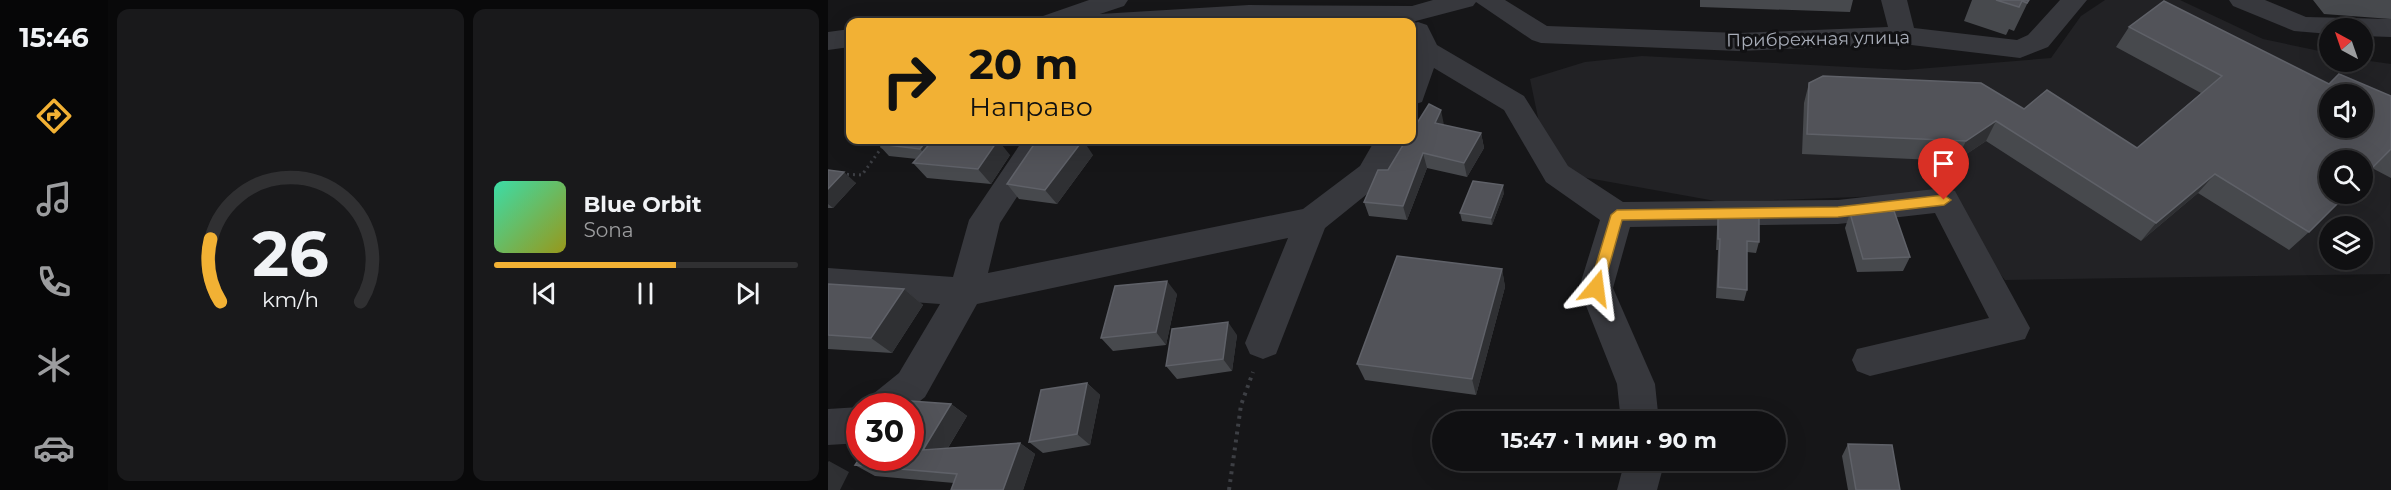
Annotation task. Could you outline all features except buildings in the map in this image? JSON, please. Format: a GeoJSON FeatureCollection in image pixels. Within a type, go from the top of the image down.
{"type":"FeatureCollection","features":[{"type":"Feature","properties":{"kind":"street"},"geometry":{"type":"LineString","coordinates":[[1063,18],[1115,0]]}},
{"type":"Feature","properties":{"kind":"street"},"geometry":{"type":"LineString","coordinates":[[1170,18],[1249,12],[1412,15],[1464,0]]}},
{"type":"Feature","properties":{"kind":"street","name":"Прибрежная улица"},"geometry":{"type":"LineString","coordinates":[[1487,0],[1541,34],[1739,42],[1903,34],[2020,49],[2038,41],[2074,0]]}},
{"type":"Feature","properties":{"kind":"street"},"geometry":{"type":"LineString","coordinates":[[1894,0],[1903,34]]}},
{"type":"Feature","properties":{"kind":"street"},"geometry":{"type":"LineString","coordinates":[[2242,0],[2303,25],[2391,28]]}},
{"type":"Feature","properties":{"kind":"street"},"geometry":{"type":"LineString","coordinates":[[1416,26],[1425,50],[1416,81]]}},
{"type":"Feature","properties":{"kind":"street"},"geometry":{"type":"LineString","coordinates":[[828,41],[846,39]]}},
{"type":"Feature","properties":{"kind":"street"},"geometry":{"type":"LineString","coordinates":[[1425,50],[1514,103],[1557,174],[1617,215],[1838,212],[1944,200],[2012,328],[1870,360]]}},
{"type":"Feature","properties":{"kind":"street"},"geometry":{"type":"LineString","coordinates":[[902,393],[912,385],[966,292],[985,220],[1036,144]]}},
{"type":"Feature","properties":{"kind":"street"},"geometry":{"type":"LineString","coordinates":[[828,282],[966,292],[1312,220],[1371,174],[1388,144]]}},
{"type":"Feature","properties":{"kind":"street"},"geometry":{"type":"LineString","coordinates":[[1617,215],[1596,288],[1636,384],[1639,411]]}},
{"type":"Feature","properties":{"kind":"street"},"geometry":{"type":"LineString","coordinates":[[1263,343],[1312,220]]}},
{"type":"Feature","properties":{"kind":"street"},"geometry":{"type":"LineString","coordinates":[[828,427],[846,426]]}},
{"type":"Feature","properties":{"kind":"path"},"geometry":{"type":"LineString","coordinates":[[839,174],[862,175],[884,144]]}},
{"type":"Feature","properties":{"kind":"path"},"geometry":{"type":"LineString","coordinates":[[1229,490],[1241,405],[1263,343]]}},
{"type":"Feature","properties":{"kind":"shaded area"},"geometry":{"type":"Polygon","coordinates":[[[2105,0],[2180,0],[2263,39],[2319,51],[2319,72],[2373,72],[2373,61],[2391,64],[2390,274],[2005,280],[1937,194],[1721,202],[1571,175],[1541,132],[1530,79],[1585,62],[1642,56],[1905,70],[2051,58],[2081,16],[2105,0]]]}},
{"type":"Feature","properties":{"kind":"route"},"geometry":{"type":"LineString","coordinates":[[1596,288],[1617,215],[1838,212],[1944,200]]}}]}
